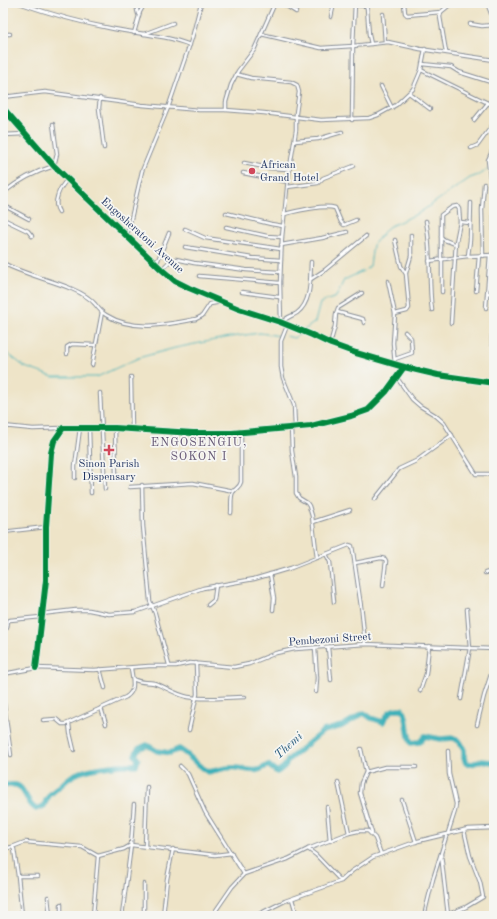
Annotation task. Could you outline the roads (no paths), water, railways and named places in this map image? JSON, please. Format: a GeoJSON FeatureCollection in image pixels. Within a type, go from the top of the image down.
{"type":"FeatureCollection","features":[{"type":"Feature","properties":{"kind":"street"},"geometry":{"type":"LineString","coordinates":[[19,3],[70,19],[143,35],[168,38],[190,45]]}},
{"type":"Feature","properties":{"kind":"street"},"geometry":{"type":"LineString","coordinates":[[133,3],[137,4],[139,14]]}},
{"type":"Feature","properties":{"kind":"street"},"geometry":{"type":"LineString","coordinates":[[134,33],[139,14],[145,3]]}},
{"type":"Feature","properties":{"kind":"street"},"geometry":{"type":"LineString","coordinates":[[127,236],[142,171],[168,108],[190,45],[201,3]]}},
{"type":"Feature","properties":{"kind":"street"},"geometry":{"type":"LineString","coordinates":[[226,110],[228,94],[236,74],[254,50],[275,3]]}},
{"type":"Feature","properties":{"kind":"street"},"geometry":{"type":"LineString","coordinates":[[282,3],[296,12]]}},
{"type":"Feature","properties":{"kind":"street"},"geometry":{"type":"LineString","coordinates":[[331,17],[334,3]]}},
{"type":"Feature","properties":{"kind":"street"},"geometry":{"type":"LineString","coordinates":[[404,3],[405,13],[407,15],[441,12],[452,3]]}},
{"type":"Feature","properties":{"kind":"street"},"geometry":{"type":"LineString","coordinates":[[487,3],[494,21]]}},
{"type":"Feature","properties":{"kind":"street"},"geometry":{"type":"LineString","coordinates":[[352,120],[355,4],[366,6],[367,8],[369,35],[372,44]]}},
{"type":"Feature","properties":{"kind":"street"},"geometry":{"type":"LineString","coordinates":[[441,12],[440,17],[446,52]]}},
{"type":"Feature","properties":{"kind":"street"},"geometry":{"type":"LineString","coordinates":[[383,14],[385,42]]}},
{"type":"Feature","properties":{"kind":"street"},"geometry":{"type":"LineString","coordinates":[[143,35],[173,24]]}},
{"type":"Feature","properties":{"kind":"street"},"geometry":{"type":"LineString","coordinates":[[470,24],[482,26],[494,25]]}},
{"type":"Feature","properties":{"kind":"street"},"geometry":{"type":"LineString","coordinates":[[3,34],[10,34]]}},
{"type":"Feature","properties":{"kind":"street"},"geometry":{"type":"LineString","coordinates":[[261,34],[321,48],[385,42],[494,60]]}},
{"type":"Feature","properties":{"kind":"street"},"geometry":{"type":"LineString","coordinates":[[3,97],[45,92],[168,108],[226,110],[321,120],[352,120],[369,118],[392,108],[409,93],[415,84],[420,70],[424,49]]}},
{"type":"Feature","properties":{"kind":"street"},"geometry":{"type":"LineString","coordinates":[[422,64],[451,67],[458,72],[494,83]]}},
{"type":"Feature","properties":{"kind":"street"},"geometry":{"type":"LineString","coordinates":[[420,70],[494,106]]}},
{"type":"Feature","properties":{"kind":"street"},"geometry":{"type":"LineString","coordinates":[[236,74],[251,78],[294,83],[299,92],[294,141],[287,186],[281,249],[279,297],[281,323]]}},
{"type":"Feature","properties":{"kind":"street"},"geometry":{"type":"LineString","coordinates":[[381,86],[392,108]]}},
{"type":"Feature","properties":{"kind":"street"},"geometry":{"type":"LineString","coordinates":[[409,93],[430,110]]}},
{"type":"Feature","properties":{"kind":"street"},"geometry":{"type":"LineString","coordinates":[[100,98],[99,108],[104,148]]}},
{"type":"Feature","properties":{"kind":"street"},"geometry":{"type":"LineString","coordinates":[[474,120],[488,103]]}},
{"type":"Feature","properties":{"kind":"street","name":"Engosheratoni Avenue"},"geometry":{"type":"LineString","coordinates":[[3,108],[67,180],[161,270],[180,284],[239,309],[302,331],[356,354],[438,376],[494,383]]}},
{"type":"Feature","properties":{"kind":"street"},"geometry":{"type":"LineString","coordinates":[[471,148],[478,145],[494,123]]}},
{"type":"Feature","properties":{"kind":"street"},"geometry":{"type":"LineString","coordinates":[[3,193],[23,178],[39,170],[54,166],[57,154],[53,124]]}},
{"type":"Feature","properties":{"kind":"street"},"geometry":{"type":"LineString","coordinates":[[294,141],[318,139],[342,132]]}},
{"type":"Feature","properties":{"kind":"street"},"geometry":{"type":"LineString","coordinates":[[3,135],[26,134]]}},
{"type":"Feature","properties":{"kind":"street"},"geometry":{"type":"LineString","coordinates":[[494,147],[488,160],[490,177],[494,187],[494,241]]}},
{"type":"Feature","properties":{"kind":"street"},"geometry":{"type":"LineString","coordinates":[[244,163],[270,168],[289,169]]}},
{"type":"Feature","properties":{"kind":"street"},"geometry":{"type":"LineString","coordinates":[[287,186],[318,183],[323,178],[354,166]]}},
{"type":"Feature","properties":{"kind":"street"},"geometry":{"type":"LineString","coordinates":[[243,173],[288,182]]}},
{"type":"Feature","properties":{"kind":"street"},"geometry":{"type":"LineString","coordinates":[[58,212],[56,206],[57,198],[62,185],[67,180]]}},
{"type":"Feature","properties":{"kind":"street"},"geometry":{"type":"LineString","coordinates":[[476,291],[481,256],[484,184]]}},
{"type":"Feature","properties":{"kind":"street"},"geometry":{"type":"LineString","coordinates":[[468,256],[471,203]]}},
{"type":"Feature","properties":{"kind":"street"},"geometry":{"type":"LineString","coordinates":[[3,205],[29,219]]}},
{"type":"Feature","properties":{"kind":"street"},"geometry":{"type":"LineString","coordinates":[[284,214],[330,206],[335,208],[341,222],[344,225],[356,220]]}},
{"type":"Feature","properties":{"kind":"street"},"geometry":{"type":"LineString","coordinates":[[442,292],[441,217],[442,214],[452,207],[457,206],[459,209],[460,222],[456,246],[451,323]]}},
{"type":"Feature","properties":{"kind":"street"},"geometry":{"type":"LineString","coordinates":[[226,213],[283,226]]}},
{"type":"Feature","properties":{"kind":"street"},"geometry":{"type":"LineString","coordinates":[[3,219],[30,232],[32,236]]}},
{"type":"Feature","properties":{"kind":"street"},"geometry":{"type":"LineString","coordinates":[[426,221],[429,238],[430,291],[432,310]]}},
{"type":"Feature","properties":{"kind":"street"},"geometry":{"type":"LineString","coordinates":[[460,222],[470,223]]}},
{"type":"Feature","properties":{"kind":"street"},"geometry":{"type":"LineString","coordinates":[[226,227],[267,236],[282,237]]}},
{"type":"Feature","properties":{"kind":"street"},"geometry":{"type":"LineString","coordinates":[[185,229],[197,236],[205,238],[281,249]]}},
{"type":"Feature","properties":{"kind":"street"},"geometry":{"type":"LineString","coordinates":[[282,245],[347,232]]}},
{"type":"Feature","properties":{"kind":"street"},"geometry":{"type":"LineString","coordinates":[[156,265],[169,233]]}},
{"type":"Feature","properties":{"kind":"street"},"geometry":{"type":"LineString","coordinates":[[395,314],[407,311],[409,308],[406,274],[411,256],[411,235]]}},
{"type":"Feature","properties":{"kind":"street"},"geometry":{"type":"LineString","coordinates":[[310,279],[325,270],[366,236]]}},
{"type":"Feature","properties":{"kind":"street"},"geometry":{"type":"LineString","coordinates":[[441,237],[444,240],[453,242],[456,246]]}},
{"type":"Feature","properties":{"kind":"street"},"geometry":{"type":"LineString","coordinates":[[395,240],[401,266],[406,274]]}},
{"type":"Feature","properties":{"kind":"street"},"geometry":{"type":"LineString","coordinates":[[185,247],[252,258],[281,260]]}},
{"type":"Feature","properties":{"kind":"street"},"geometry":{"type":"LineString","coordinates":[[429,261],[456,257],[492,255],[486,308]]}},
{"type":"Feature","properties":{"kind":"street"},"geometry":{"type":"LineString","coordinates":[[161,270],[170,261],[176,259],[246,270],[280,272]]}},
{"type":"Feature","properties":{"kind":"street"},"geometry":{"type":"LineString","coordinates":[[281,323],[299,312],[309,293],[311,262]]}},
{"type":"Feature","properties":{"kind":"street"},"geometry":{"type":"LineString","coordinates":[[3,263],[23,273],[42,277],[82,294],[94,303],[102,312],[121,322],[132,325],[151,325],[196,319],[202,316],[210,304],[222,302]]}},
{"type":"Feature","properties":{"kind":"street"},"geometry":{"type":"LineString","coordinates":[[199,276],[242,281],[280,283]]}},
{"type":"Feature","properties":{"kind":"street"},"geometry":{"type":"LineString","coordinates":[[388,281],[395,314],[393,343],[395,365]]}},
{"type":"Feature","properties":{"kind":"street"},"geometry":{"type":"LineString","coordinates":[[242,292],[279,297]]}},
{"type":"Feature","properties":{"kind":"street"},"geometry":{"type":"LineString","coordinates":[[330,344],[338,308],[362,293]]}},
{"type":"Feature","properties":{"kind":"street"},"geometry":{"type":"LineString","coordinates":[[487,293],[494,294]]}},
{"type":"Feature","properties":{"kind":"street"},"geometry":{"type":"LineString","coordinates":[[92,366],[102,312]]}},
{"type":"Feature","properties":{"kind":"street"},"geometry":{"type":"LineString","coordinates":[[337,312],[363,320],[364,323]]}},
{"type":"Feature","properties":{"kind":"street"},"geometry":{"type":"LineString","coordinates":[[287,326],[281,341],[281,367],[283,378],[294,405],[292,451],[296,477],[296,493],[299,498],[306,502],[309,506],[314,522],[317,558]]}},
{"type":"Feature","properties":{"kind":"street"},"geometry":{"type":"LineString","coordinates":[[395,359],[412,353],[411,338],[405,332]]}},
{"type":"Feature","properties":{"kind":"street"},"geometry":{"type":"LineString","coordinates":[[492,335],[492,344],[494,346]]}},
{"type":"Feature","properties":{"kind":"street"},"geometry":{"type":"LineString","coordinates":[[67,354],[67,348],[72,344],[95,345]]}},
{"type":"Feature","properties":{"kind":"street"},"geometry":{"type":"LineString","coordinates":[[3,426],[33,430],[63,428],[115,428],[193,433],[241,432],[323,424],[368,410],[380,399],[404,367]]}},
{"type":"Feature","properties":{"kind":"street"},"geometry":{"type":"LineString","coordinates":[[131,377],[132,430]]}},
{"type":"Feature","properties":{"kind":"street"},"geometry":{"type":"LineString","coordinates":[[397,378],[412,399],[444,423],[458,448],[476,474],[494,474],[494,492]]}},
{"type":"Feature","properties":{"kind":"street"},"geometry":{"type":"LineString","coordinates":[[100,393],[103,428],[104,489]]}},
{"type":"Feature","properties":{"kind":"street"},"geometry":{"type":"LineString","coordinates":[[36,668],[46,580],[46,527],[51,453],[54,441],[63,428]]}},
{"type":"Feature","properties":{"kind":"street"},"geometry":{"type":"LineString","coordinates":[[75,478],[75,461],[80,428]]}},
{"type":"Feature","properties":{"kind":"street"},"geometry":{"type":"LineString","coordinates":[[89,428],[91,493]]}},
{"type":"Feature","properties":{"kind":"street"},"geometry":{"type":"LineString","coordinates":[[115,428],[116,477]]}},
{"type":"Feature","properties":{"kind":"street"},"geometry":{"type":"LineString","coordinates":[[231,513],[234,491],[240,486],[241,482],[241,432]]}},
{"type":"Feature","properties":{"kind":"street"},"geometry":{"type":"LineString","coordinates":[[375,499],[399,469],[416,461],[452,435]]}},
{"type":"Feature","properties":{"kind":"street"},"geometry":{"type":"LineString","coordinates":[[130,487],[193,483],[234,491]]}},
{"type":"Feature","properties":{"kind":"street"},"geometry":{"type":"LineString","coordinates":[[142,486],[143,526],[150,601],[153,606],[168,666]]}},
{"type":"Feature","properties":{"kind":"street"},"geometry":{"type":"LineString","coordinates":[[314,522],[350,510]]}},
{"type":"Feature","properties":{"kind":"street"},"geometry":{"type":"LineString","coordinates":[[3,532],[46,527]]}},
{"type":"Feature","properties":{"kind":"street"},"geometry":{"type":"LineString","coordinates":[[7,628],[8,621],[10,620],[76,610],[89,610],[103,614],[135,612],[203,588],[254,579],[291,568],[351,545],[355,563],[365,644]]}},
{"type":"Feature","properties":{"kind":"street"},"geometry":{"type":"LineString","coordinates":[[326,554],[330,562],[334,602]]}},
{"type":"Feature","properties":{"kind":"street"},"geometry":{"type":"LineString","coordinates":[[355,563],[381,558],[385,559],[383,586]]}},
{"type":"Feature","properties":{"kind":"street"},"geometry":{"type":"LineString","coordinates":[[485,573],[494,571]]}},
{"type":"Feature","properties":{"kind":"street"},"geometry":{"type":"LineString","coordinates":[[270,574],[274,594],[273,610]]}},
{"type":"Feature","properties":{"kind":"street"},"geometry":{"type":"LineString","coordinates":[[208,605],[214,600],[216,585]]}},
{"type":"Feature","properties":{"kind":"street"},"geometry":{"type":"LineString","coordinates":[[461,699],[470,648],[467,609]]}},
{"type":"Feature","properties":{"kind":"street","name":"Pembezoni Street"},"geometry":{"type":"LineString","coordinates":[[3,674],[36,668],[100,669],[168,666],[196,663],[234,667],[249,664],[276,653],[295,649],[365,644],[494,649]]}},
{"type":"Feature","properties":{"kind":"street"},"geometry":{"type":"LineString","coordinates":[[420,691],[426,674],[429,646]]}},
{"type":"Feature","properties":{"kind":"street"},"geometry":{"type":"LineString","coordinates":[[328,647],[331,680]]}},
{"type":"Feature","properties":{"kind":"street"},"geometry":{"type":"LineString","coordinates":[[315,648],[317,678],[316,692]]}},
{"type":"Feature","properties":{"kind":"street"},"geometry":{"type":"LineString","coordinates":[[189,730],[196,698],[196,663]]}},
{"type":"Feature","properties":{"kind":"street"},"geometry":{"type":"LineString","coordinates":[[477,725],[484,696],[494,666]]}},
{"type":"Feature","properties":{"kind":"street"},"geometry":{"type":"LineString","coordinates":[[43,720],[56,719],[64,724],[70,723],[130,695],[133,689],[131,668]]}},
{"type":"Feature","properties":{"kind":"street"},"geometry":{"type":"LineString","coordinates":[[100,669],[105,688]]}},
{"type":"Feature","properties":{"kind":"street"},"geometry":{"type":"LineString","coordinates":[[132,679],[140,682],[153,683],[175,693],[196,698],[245,697]]}},
{"type":"Feature","properties":{"kind":"street"},"geometry":{"type":"LineString","coordinates":[[3,696],[11,755]]}},
{"type":"Feature","properties":{"kind":"street"},"geometry":{"type":"LineString","coordinates":[[101,708],[106,724]]}},
{"type":"Feature","properties":{"kind":"street"},"geometry":{"type":"LineString","coordinates":[[70,723],[70,733],[74,750]]}},
{"type":"Feature","properties":{"kind":"street"},"geometry":{"type":"LineString","coordinates":[[361,749],[366,772],[361,783],[360,793],[372,834]]}},
{"type":"Feature","properties":{"kind":"street"},"geometry":{"type":"LineString","coordinates":[[424,916],[441,851],[455,811],[456,804],[449,774],[448,751]]}},
{"type":"Feature","properties":{"kind":"street"},"geometry":{"type":"LineString","coordinates":[[180,766],[188,774],[205,812],[244,874]]}},
{"type":"Feature","properties":{"kind":"street"},"geometry":{"type":"LineString","coordinates":[[366,772],[385,767],[416,767]]}},
{"type":"Feature","properties":{"kind":"street"},"geometry":{"type":"LineString","coordinates":[[338,782],[348,833]]}},
{"type":"Feature","properties":{"kind":"street"},"geometry":{"type":"LineString","coordinates":[[145,846],[148,787]]}},
{"type":"Feature","properties":{"kind":"street"},"geometry":{"type":"LineString","coordinates":[[402,800],[416,842]]}},
{"type":"Feature","properties":{"kind":"street"},"geometry":{"type":"LineString","coordinates":[[122,916],[131,845],[134,804]]}},
{"type":"Feature","properties":{"kind":"street"},"geometry":{"type":"LineString","coordinates":[[327,807],[330,841]]}},
{"type":"Feature","properties":{"kind":"street"},"geometry":{"type":"LineString","coordinates":[[255,916],[292,899],[340,880],[373,857],[381,854],[416,842],[464,830],[494,828]]}},
{"type":"Feature","properties":{"kind":"street"},"geometry":{"type":"LineString","coordinates":[[212,916],[232,887],[244,874],[288,859],[308,849],[348,833],[364,830],[368,831],[378,842],[381,854]]}},
{"type":"Feature","properties":{"kind":"street"},"geometry":{"type":"LineString","coordinates":[[444,916],[466,907],[481,899],[483,896],[470,856],[464,830]]}},
{"type":"Feature","properties":{"kind":"street"},"geometry":{"type":"LineString","coordinates":[[3,849],[24,842],[82,847],[98,856],[124,849],[131,845],[215,855],[232,853]]}},
{"type":"Feature","properties":{"kind":"street"},"geometry":{"type":"LineString","coordinates":[[12,847],[15,852],[22,916]]}},
{"type":"Feature","properties":{"kind":"street"},"geometry":{"type":"LineString","coordinates":[[163,916],[173,849]]}},
{"type":"Feature","properties":{"kind":"street"},"geometry":{"type":"LineString","coordinates":[[308,849],[316,854],[340,880]]}},
{"type":"Feature","properties":{"kind":"street"},"geometry":{"type":"LineString","coordinates":[[441,851],[448,914]]}},
{"type":"Feature","properties":{"kind":"street"},"geometry":{"type":"LineString","coordinates":[[92,916],[98,856]]}},
{"type":"Feature","properties":{"kind":"street"},"geometry":{"type":"LineString","coordinates":[[18,876],[38,876]]}},
{"type":"Feature","properties":{"kind":"street"},"geometry":{"type":"LineString","coordinates":[[144,884],[144,916]]}},
{"type":"Feature","properties":{"kind":"street"},"geometry":{"type":"LineString","coordinates":[[48,897],[50,916]]}},
{"type":"Feature","properties":{"kind":"street"},"geometry":{"type":"LineString","coordinates":[[292,899],[297,916]]}},
{"type":"Feature","properties":{"kind":"street"},"geometry":{"type":"LineString","coordinates":[[61,904],[61,916]]}},
{"type":"Feature","properties":{"kind":"waterway"},"geometry":{"type":"LineString","coordinates":[[366,269],[370,266],[373,245],[388,227],[419,213],[470,178],[487,170]]}},
{"type":"Feature","properties":{"kind":"waterway"},"geometry":{"type":"LineString","coordinates":[[303,331],[315,322],[320,303],[336,297],[344,280],[363,271]]}},
{"type":"Feature","properties":{"kind":"waterway"},"geometry":{"type":"LineString","coordinates":[[3,350],[25,367],[53,377],[97,377],[138,358],[175,348],[230,337],[260,333],[280,336]]}},
{"type":"Feature","properties":{"kind":"waterway"},"geometry":{"type":"LineString","coordinates":[[286,336],[294,338],[301,333]]}},
{"type":"Feature","properties":{"kind":"waterway","name":"Themi"},"geometry":{"type":"LineString","coordinates":[[3,786],[14,785],[20,787],[36,809],[44,806],[48,797],[74,775],[87,770],[104,767],[136,765],[138,760],[135,755],[138,749],[147,745],[157,751],[170,753],[179,749],[208,772],[230,768],[260,770],[268,765],[277,772],[284,767],[288,760],[323,731],[342,726],[364,713],[371,718],[383,722],[390,712],[395,709],[402,709],[406,716],[408,734],[411,743],[420,742],[425,736],[440,739],[454,738],[460,742],[464,750],[464,758],[466,763],[472,764],[480,761],[494,762]]}},
{"type":"Feature","properties":{"kind":"place","name":"African Grand Hotel"},"geometry":{"type":"Point","coordinates":[252,171]}},
{"type":"Feature","properties":{"kind":"place","name":"Sinon Parish Dispensary"},"geometry":{"type":"Point","coordinates":[109,450]}},
{"type":"Feature","properties":{"kind":"district","name":"ENGOSENGIU, SOKON I"},"geometry":{"type":"Point","coordinates":[199,450]}}]}
